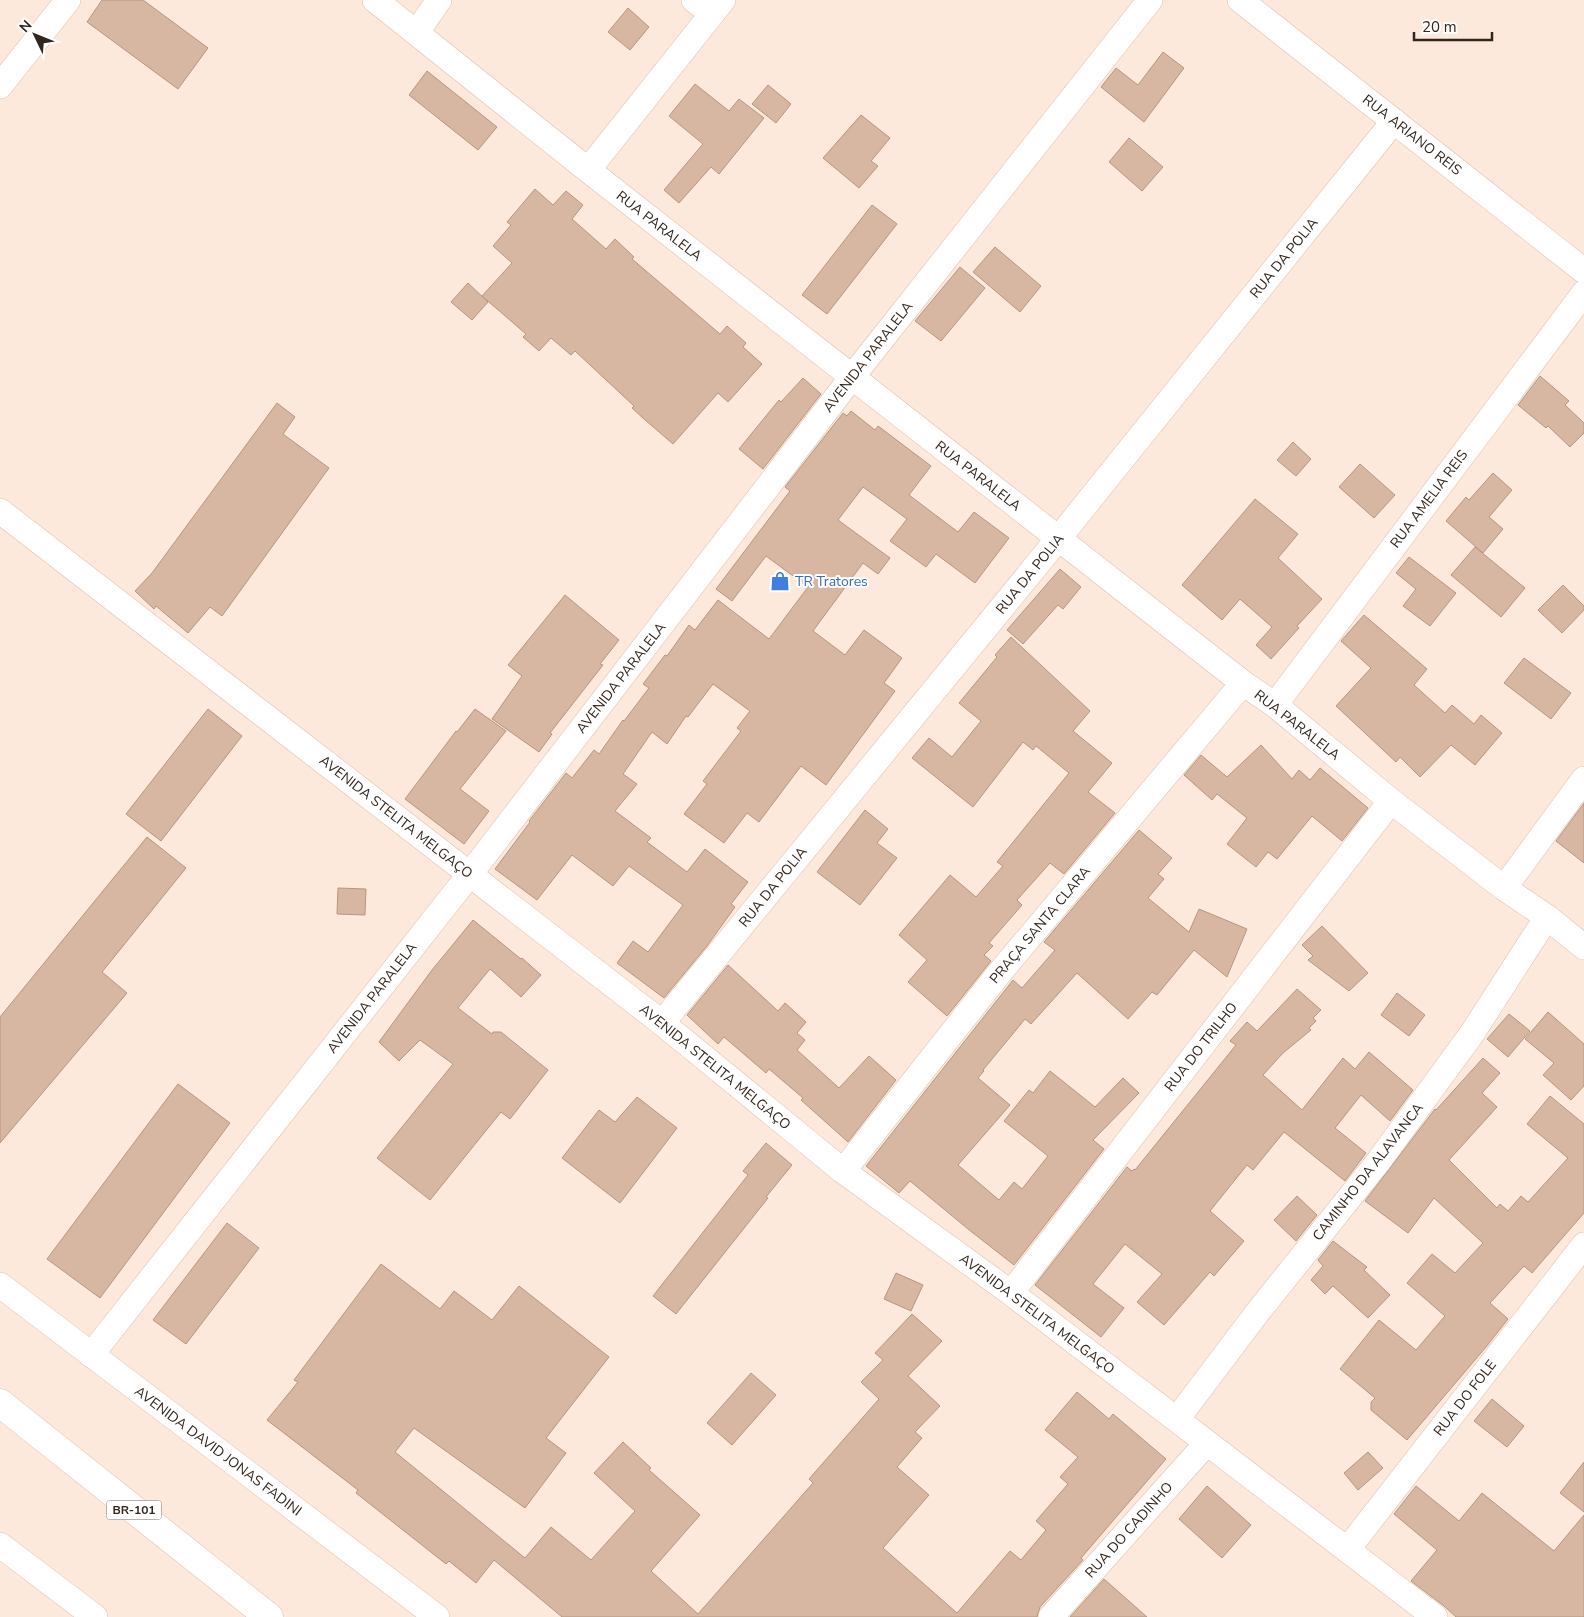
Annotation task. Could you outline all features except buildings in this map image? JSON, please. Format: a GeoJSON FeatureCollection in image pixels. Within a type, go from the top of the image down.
{"type":"FeatureCollection","features":[{"type":"Feature","properties":{"kind":"highway","name":"BR-101"},"geometry":{"type":"LineString","coordinates":[[0,1403],[269,1617]]}},
{"type":"Feature","properties":{"kind":"street"},"geometry":{"type":"LineString","coordinates":[[0,86],[68,0]]}},
{"type":"Feature","properties":{"kind":"street","name":"RUA PARALELA"},"geometry":{"type":"LineString","coordinates":[[375,0],[852,377],[1243,683],[1275,705],[1391,802],[1584,947]]}},
{"type":"Feature","properties":{"kind":"street"},"geometry":{"type":"LineString","coordinates":[[417,32],[439,0]]}},
{"type":"Feature","properties":{"kind":"street","name":"AVENIDA PARALELA"},"geometry":{"type":"LineString","coordinates":[[91,1355],[470,874],[852,377],[1150,0]]}},
{"type":"Feature","properties":{"kind":"street","name":"RUA ARIANO REIS"},"geometry":{"type":"LineString","coordinates":[[1240,0],[1584,271]]}},
{"type":"Feature","properties":{"kind":"street"},"geometry":{"type":"LineString","coordinates":[[588,170],[709,5]]}},
{"type":"Feature","properties":{"kind":"street","name":"RUA DA POLIA"},"geometry":{"type":"LineString","coordinates":[[662,1023],[1058,538],[1394,121]]}},
{"type":"Feature","properties":{"kind":"street","name":"RUA AMELIA REIS"},"geometry":{"type":"LineString","coordinates":[[1275,705],[1584,293]]}},
{"type":"Feature","properties":{"kind":"street","name":"AVENIDA STELITA MELGAÇO"},"geometry":{"type":"LineString","coordinates":[[0,511],[662,1023],[843,1171],[1011,1293],[1178,1419],[1206,1444],[1436,1617]]}},
{"type":"Feature","properties":{"kind":"street","name":"PRAÇA SANTA CLARA"},"geometry":{"type":"LineString","coordinates":[[843,1171],[1001,971],[1243,683]]}},
{"type":"Feature","properties":{"kind":"street"},"geometry":{"type":"LineString","coordinates":[[1504,888],[1584,779]]}},
{"type":"Feature","properties":{"kind":"street","name":"RUA DO TRILHO"},"geometry":{"type":"LineString","coordinates":[[1011,1293],[1391,802]]}},
{"type":"Feature","properties":{"kind":"street","name":"CAMINHO DA ALAVANCA"},"geometry":{"type":"LineString","coordinates":[[1178,1419],[1257,1313],[1378,1162],[1471,1034],[1547,918]]}},
{"type":"Feature","properties":{"kind":"street","name":"RUA DO FOLE"},"geometry":{"type":"LineString","coordinates":[[1347,1550],[1584,1246]]}},
{"type":"Feature","properties":{"kind":"street","name":"AVENIDA DAVID JONAS FADINI"},"geometry":{"type":"LineString","coordinates":[[0,1285],[437,1617]]}},
{"type":"Feature","properties":{"kind":"street","name":"RUA DO CADINHO"},"geometry":{"type":"LineString","coordinates":[[1050,1617],[1206,1444]]}},
{"type":"Feature","properties":{"kind":"street"},"geometry":{"type":"LineString","coordinates":[[0,1545],[95,1617]]}},
{"type":"Feature","properties":{"kind":"place","name":"TR Tratores"},"geometry":{"type":"Point","coordinates":[780,581]}}]}
